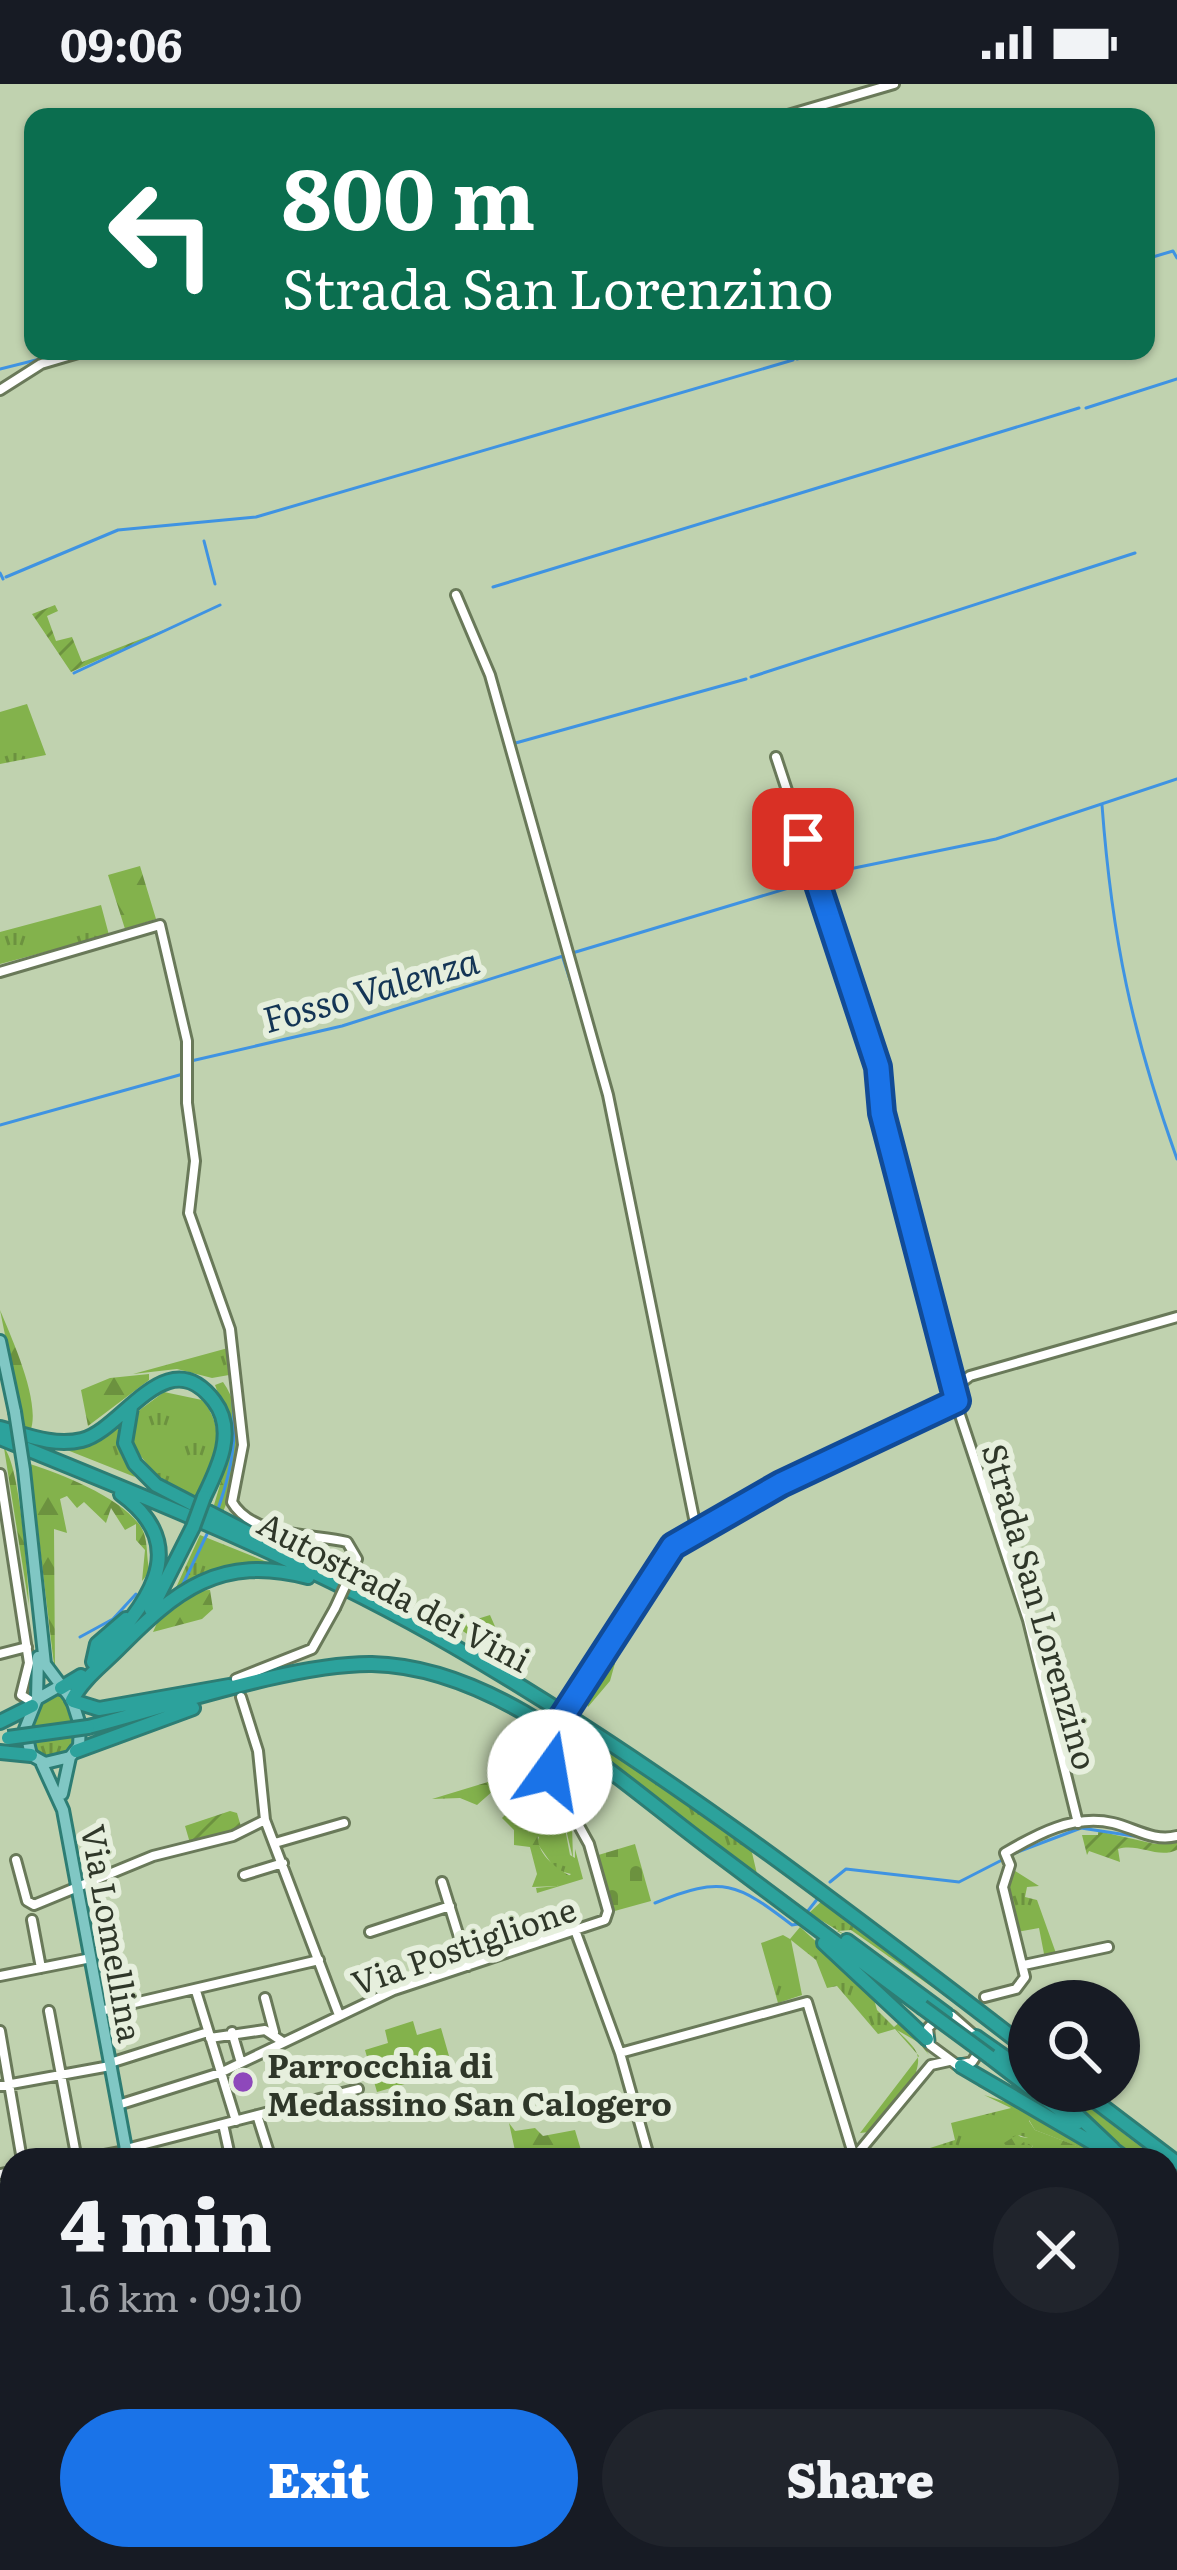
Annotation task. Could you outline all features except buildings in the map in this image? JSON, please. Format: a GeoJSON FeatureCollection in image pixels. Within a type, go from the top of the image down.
{"type":"FeatureCollection","features":[{"type":"Feature","properties":{"kind":"highway"},"geometry":{"type":"LineString","coordinates":[[0,1432],[76,1442],[101,1432],[140,1395],[161,1383],[179,1382],[203,1390],[219,1408],[225,1439],[193,1527],[157,1599],[72,1701],[93,1708],[210,1688],[244,1687]]}},
{"type":"Feature","properties":{"kind":"highway"},"geometry":{"type":"LineString","coordinates":[[140,1395],[127,1415],[124,1433],[129,1454],[145,1476],[277,1548]]}},
{"type":"Feature","properties":{"kind":"highway","name":"Autostrada dei Vini"},"geometry":{"type":"LineString","coordinates":[[0,1432],[45,1456],[260,1547],[450,1644],[694,1798],[1008,2034]]}},
{"type":"Feature","properties":{"kind":"highway","name":"Autostrada dei Vini"},"geometry":{"type":"LineString","coordinates":[[0,1432],[277,1548],[483,1654],[707,1797],[1008,2025]]}},
{"type":"Feature","properties":{"kind":"highway"},"geometry":{"type":"LineString","coordinates":[[45,1456],[112,1488],[147,1518],[159,1561],[137,1619]]}},
{"type":"Feature","properties":{"kind":"highway"},"geometry":{"type":"LineString","coordinates":[[59,1688],[93,1663],[97,1644],[137,1619],[198,1582],[255,1568],[308,1577],[450,1644]]}},
{"type":"Feature","properties":{"kind":"highway"},"geometry":{"type":"LineString","coordinates":[[4,1738],[88,1726],[244,1687],[371,1664],[431,1672],[465,1684],[608,1772],[1008,2071]]}},
{"type":"Feature","properties":{"kind":"highway"},"geometry":{"type":"LineString","coordinates":[[88,1678],[82,1695],[93,1708]]}},
{"type":"Feature","properties":{"kind":"highway"},"geometry":{"type":"LineString","coordinates":[[73,1754],[244,1687]]}},
{"type":"Feature","properties":{"kind":"highway"},"geometry":{"type":"LineString","coordinates":[[0,1722],[34,1703]]}},
{"type":"Feature","properties":{"kind":"highway"},"geometry":{"type":"LineString","coordinates":[[0,1752],[35,1758]]}},
{"type":"Feature","properties":{"kind":"highway"},"geometry":{"type":"LineString","coordinates":[[800,1916],[852,1944],[951,2017]]}},
{"type":"Feature","properties":{"kind":"highway"},"geometry":{"type":"LineString","coordinates":[[800,1916],[929,2042]]}},
{"type":"Feature","properties":{"kind":"highway"},"geometry":{"type":"LineString","coordinates":[[974,2034],[1008,2059]]}},
{"type":"Feature","properties":{"kind":"highway"},"geometry":{"type":"LineString","coordinates":[[956,2063],[1102,2148]]}},
{"type":"Feature","properties":{"kind":"highway"},"geometry":{"type":"LineString","coordinates":[[1063,2112],[1110,2148]]}},
{"type":"Feature","properties":{"kind":"highway"},"geometry":{"type":"LineString","coordinates":[[1075,2112],[1110,2140],[1112,2148]]}},
{"type":"Feature","properties":{"kind":"highway"},"geometry":{"type":"LineString","coordinates":[[1110,2112],[1157,2148]]}},
{"type":"Feature","properties":{"kind":"highway"},"geometry":{"type":"LineString","coordinates":[[1122,2112],[1169,2148]]}},
{"type":"Feature","properties":{"kind":"main road"},"geometry":{"type":"LineString","coordinates":[[0,1341],[44,1657],[59,1688],[72,1701],[81,1730],[63,1810]]}},
{"type":"Feature","properties":{"kind":"main road"},"geometry":{"type":"LineString","coordinates":[[0,1367],[12,1411]]}},
{"type":"Feature","properties":{"kind":"main road"},"geometry":{"type":"LineString","coordinates":[[20,1467],[31,1567],[34,1703],[25,1729],[35,1758],[54,1780],[63,1810]]}},
{"type":"Feature","properties":{"kind":"main road"},"geometry":{"type":"LineString","coordinates":[[34,1703],[59,1688]]}},
{"type":"Feature","properties":{"kind":"main road"},"geometry":{"type":"LineString","coordinates":[[35,1758],[73,1754]]}},
{"type":"Feature","properties":{"kind":"main road","name":"Via Lomellina"},"geometry":{"type":"LineString","coordinates":[[63,1810],[126,2148]]}},
{"type":"Feature","properties":{"kind":"street"},"geometry":{"type":"LineString","coordinates":[[812,108],[894,84]]}},
{"type":"Feature","properties":{"kind":"street"},"geometry":{"type":"LineString","coordinates":[[0,390],[55,360]]}},
{"type":"Feature","properties":{"kind":"street"},"geometry":{"type":"LineString","coordinates":[[456,596],[496,693],[569,972],[608,1095],[697,1533],[781,1484],[956,1403],[957,1386],[882,1113],[878,1067],[776,757]]}},
{"type":"Feature","properties":{"kind":"street"},"geometry":{"type":"LineString","coordinates":[[3,969],[160,925],[187,1041],[187,1103],[195,1161],[189,1213],[230,1329],[243,1445],[232,1502],[242,1514],[280,1530],[347,1543],[356,1553],[352,1571],[312,1649],[244,1687],[265,1820],[339,2015]]}},
{"type":"Feature","properties":{"kind":"street"},"geometry":{"type":"LineString","coordinates":[[957,1386],[970,1376],[1177,1317]]}},
{"type":"Feature","properties":{"kind":"street","name":"Strada San Lorenzino"},"geometry":{"type":"LineString","coordinates":[[956,1403],[1028,1620],[1078,1823]]}},
{"type":"Feature","properties":{"kind":"street"},"geometry":{"type":"LineString","coordinates":[[0,1474],[27,1646],[29,1670],[21,1692],[34,1703]]}},
{"type":"Feature","properties":{"kind":"street","name":"Via Postiglione"},"geometry":{"type":"LineString","coordinates":[[118,2105],[220,2073],[339,2015],[604,1920],[608,1911],[591,1850],[550,1772],[549,1742],[663,1558],[697,1533]]}},
{"type":"Feature","properties":{"kind":"street"},"geometry":{"type":"LineString","coordinates":[[0,1654],[27,1646]]}},
{"type":"Feature","properties":{"kind":"street"},"geometry":{"type":"LineString","coordinates":[[16,1860],[30,1904],[153,1856],[233,1836],[265,1820]]}},
{"type":"Feature","properties":{"kind":"street"},"geometry":{"type":"LineString","coordinates":[[986,1996],[1021,1986],[1024,1966],[1003,1887],[1010,1865],[1005,1853],[1052,1828],[1078,1823],[1107,1822],[1157,1838],[1177,1836]]}},
{"type":"Feature","properties":{"kind":"street"},"geometry":{"type":"LineString","coordinates":[[274,1843],[344,1823]]}},
{"type":"Feature","properties":{"kind":"street"},"geometry":{"type":"LineString","coordinates":[[244,1875],[283,1863]]}},
{"type":"Feature","properties":{"kind":"street"},"geometry":{"type":"LineString","coordinates":[[442,1882],[468,1966]]}},
{"type":"Feature","properties":{"kind":"street"},"geometry":{"type":"LineString","coordinates":[[370,1932],[450,1906]]}},
{"type":"Feature","properties":{"kind":"street"},"geometry":{"type":"LineString","coordinates":[[32,1920],[41,1968]]}},
{"type":"Feature","properties":{"kind":"street"},"geometry":{"type":"LineString","coordinates":[[574,1930],[620,2053],[647,2148]]}},
{"type":"Feature","properties":{"kind":"street"},"geometry":{"type":"LineString","coordinates":[[1024,1966],[1108,1947]]}},
{"type":"Feature","properties":{"kind":"street"},"geometry":{"type":"LineString","coordinates":[[0,1976],[91,1958]]}},
{"type":"Feature","properties":{"kind":"street"},"geometry":{"type":"LineString","coordinates":[[100,2011],[319,1960]]}},
{"type":"Feature","properties":{"kind":"street"},"geometry":{"type":"LineString","coordinates":[[196,1991],[236,2121]]}},
{"type":"Feature","properties":{"kind":"street"},"geometry":{"type":"LineString","coordinates":[[265,1998],[274,2034],[284,2043]]}},
{"type":"Feature","properties":{"kind":"street"},"geometry":{"type":"LineString","coordinates":[[620,2053],[804,2001],[814,2013],[851,2148]]}},
{"type":"Feature","properties":{"kind":"street"},"geometry":{"type":"LineString","coordinates":[[49,2011],[76,2148]]}},
{"type":"Feature","properties":{"kind":"street"},"geometry":{"type":"LineString","coordinates":[[862,2148],[932,2065],[956,2063],[978,2053],[970,2016],[931,2022],[932,2065]]}},
{"type":"Feature","properties":{"kind":"street"},"geometry":{"type":"LineString","coordinates":[[0,2031],[5,2085],[19,2148]]}},
{"type":"Feature","properties":{"kind":"street"},"geometry":{"type":"LineString","coordinates":[[232,2032],[241,2063]]}},
{"type":"Feature","properties":{"kind":"street"},"geometry":{"type":"LineString","coordinates":[[5,2085],[110,2065],[209,2035],[274,2034]]}},
{"type":"Feature","properties":{"kind":"street"},"geometry":{"type":"LineString","coordinates":[[929,2042],[956,2063]]}},
{"type":"Feature","properties":{"kind":"street"},"geometry":{"type":"LineString","coordinates":[[144,2148],[358,2089]]}},
{"type":"Feature","properties":{"kind":"street"},"geometry":{"type":"LineString","coordinates":[[257,2115],[268,2148]]}},
{"type":"Feature","properties":{"kind":"street"},"geometry":{"type":"LineString","coordinates":[[223,2124],[228,2148]]}},
{"type":"Feature","properties":{"kind":"street"},"geometry":{"type":"LineString","coordinates":[[848,2128],[867,2142]]}},
{"type":"Feature","properties":{"kind":"green space"},"geometry":{"type":"Polygon","coordinates":[[[55,605],[58,611],[47,616],[56,641],[72,637],[82,662],[182,623],[71,672],[32,614],[55,605]]]}},
{"type":"Feature","properties":{"kind":"green space"},"geometry":{"type":"Polygon","coordinates":[[[27,704],[46,755],[0,764],[0,712],[27,704]]]}},
{"type":"Feature","properties":{"kind":"green space"},"geometry":{"type":"Polygon","coordinates":[[[140,866],[156,919],[125,929],[108,875],[140,866]]]}},
{"type":"Feature","properties":{"kind":"green space"},"geometry":{"type":"Polygon","coordinates":[[[101,905],[109,935],[0,964],[0,932],[101,905]]]}},
{"type":"Feature","properties":{"kind":"green space"},"geometry":{"type":"Polygon","coordinates":[[[0,1310],[29,1389],[30,1432],[24,1430],[0,1310]]]}},
{"type":"Feature","properties":{"kind":"green space"},"geometry":{"type":"Polygon","coordinates":[[[228,1348],[229,1375],[212,1378],[177,1369],[133,1374],[228,1348]]]}},
{"type":"Feature","properties":{"kind":"green space"},"geometry":{"type":"Polygon","coordinates":[[[149,1374],[149,1380],[88,1426],[81,1390],[110,1378],[149,1374]]]}},
{"type":"Feature","properties":{"kind":"green space"},"geometry":{"type":"Polygon","coordinates":[[[223,1382],[236,1412],[238,1446],[223,1512],[214,1505],[234,1437],[215,1385],[223,1382]]]}},
{"type":"Feature","properties":{"kind":"green space"},"geometry":{"type":"Polygon","coordinates":[[[164,1392],[202,1400],[215,1424],[215,1449],[197,1500],[163,1484],[132,1445],[137,1412],[164,1392]]]}},
{"type":"Feature","properties":{"kind":"green space"},"geometry":{"type":"Polygon","coordinates":[[[118,1428],[121,1455],[135,1477],[67,1450],[93,1445],[118,1428]]]}},
{"type":"Feature","properties":{"kind":"green space"},"geometry":{"type":"Polygon","coordinates":[[[4,1448],[19,1498],[29,1606],[4,1448]]]}},
{"type":"Feature","properties":{"kind":"green space"},"geometry":{"type":"Polygon","coordinates":[[[30,1464],[88,1487],[129,1514],[145,1536],[150,1571],[142,1581],[145,1550],[136,1540],[136,1524],[125,1530],[111,1508],[106,1523],[84,1502],[77,1508],[67,1496],[60,1499],[67,1533],[54,1529],[55,1673],[30,1464]]]}},
{"type":"Feature","properties":{"kind":"green space"},"geometry":{"type":"Polygon","coordinates":[[[200,1535],[277,1566],[217,1570],[174,1592],[200,1535]]]}},
{"type":"Feature","properties":{"kind":"green space"},"geometry":{"type":"Polygon","coordinates":[[[656,1576],[624,1631],[610,1681],[588,1707],[583,1695],[656,1576]]]}},
{"type":"Feature","properties":{"kind":"green space"},"geometry":{"type":"Polygon","coordinates":[[[210,1590],[213,1609],[202,1619],[153,1632],[161,1614],[192,1591],[210,1590]]]}},
{"type":"Feature","properties":{"kind":"green space"},"geometry":{"type":"Polygon","coordinates":[[[490,1615],[508,1656],[507,1660],[455,1626],[490,1615]]]}},
{"type":"Feature","properties":{"kind":"green space"},"geometry":{"type":"Polygon","coordinates":[[[55,1692],[67,1701],[77,1738],[69,1754],[50,1761],[30,1749],[27,1731],[45,1694],[55,1692]]]}},
{"type":"Feature","properties":{"kind":"green space"},"geometry":{"type":"Polygon","coordinates":[[[574,1726],[750,1844],[757,1874],[578,1743],[574,1726]]]}},
{"type":"Feature","properties":{"kind":"green space"},"geometry":{"type":"Polygon","coordinates":[[[539,1734],[547,1735],[547,1776],[589,1854],[572,1825],[573,1859],[565,1825],[553,1822],[549,1804],[543,1803],[541,1819],[517,1789],[513,1796],[524,1808],[529,1833],[538,1833],[544,1854],[573,1877],[557,1886],[532,1887],[537,1874],[530,1847],[514,1845],[514,1830],[502,1818],[510,1810],[508,1794],[494,1790],[477,1805],[460,1798],[432,1799],[534,1768],[539,1734]]]}},
{"type":"Feature","properties":{"kind":"green space"},"geometry":{"type":"Polygon","coordinates":[[[518,1788],[537,1816],[545,1817],[547,1803],[552,1821],[564,1823],[570,1855],[575,1858],[575,1849],[583,1879],[537,1893],[536,1888],[557,1886],[571,1874],[556,1870],[537,1843],[539,1837],[529,1833],[524,1808],[513,1796],[518,1788]]]}},
{"type":"Feature","properties":{"kind":"green space"},"geometry":{"type":"Polygon","coordinates":[[[230,1811],[237,1813],[242,1830],[190,1843],[185,1826],[230,1811]]]}},
{"type":"Feature","properties":{"kind":"green space"},"geometry":{"type":"Polygon","coordinates":[[[1098,1831],[1155,1844],[1177,1842],[1177,1850],[1118,1849],[1120,1862],[1089,1851],[1087,1855],[1082,1835],[1098,1835],[1098,1831]]]}},
{"type":"Feature","properties":{"kind":"green space"},"geometry":{"type":"Polygon","coordinates":[[[635,1844],[651,1901],[611,1912],[595,1856],[635,1844]]]}},
{"type":"Feature","properties":{"kind":"green space"},"geometry":{"type":"Polygon","coordinates":[[[1012,1869],[1039,1886],[1027,1887],[1025,1897],[1037,1900],[1057,1956],[1045,1959],[1039,1928],[1017,1932],[1005,1888],[1012,1869]]]}},
{"type":"Feature","properties":{"kind":"green space"},"geometry":{"type":"Polygon","coordinates":[[[823,1900],[969,2013],[851,1930],[839,1931],[809,1913],[823,1900]]]}},
{"type":"Feature","properties":{"kind":"green space"},"geometry":{"type":"Polygon","coordinates":[[[800,1927],[872,1992],[877,2010],[894,2027],[901,2021],[919,2043],[897,2030],[917,2054],[895,2029],[878,2034],[837,1986],[827,1988],[816,1960],[791,1940],[802,1995],[778,2003],[761,1943],[783,1935],[790,1939],[800,1927]]]}},
{"type":"Feature","properties":{"kind":"green space"},"geometry":{"type":"Polygon","coordinates":[[[413,2021],[417,2035],[441,2028],[453,2070],[377,2092],[365,2050],[388,2043],[385,2030],[413,2021]]]}},
{"type":"Feature","properties":{"kind":"green space"},"geometry":{"type":"Polygon","coordinates":[[[918,2058],[916,2072],[925,2067],[869,2132],[860,2133],[918,2058]]]}},
{"type":"Feature","properties":{"kind":"green space"},"geometry":{"type":"Polygon","coordinates":[[[964,2072],[1008,2098],[1008,2102],[979,2087],[964,2072]]]}},
{"type":"Feature","properties":{"kind":"green space"},"geometry":{"type":"Polygon","coordinates":[[[1008,2109],[1032,2112],[1094,2148],[1035,2130],[1029,2120],[1028,2138],[1018,2135],[1031,2148],[930,2148],[955,2140],[951,2123],[1008,2109]]]}},
{"type":"Feature","properties":{"kind":"green space"},"geometry":{"type":"Polygon","coordinates":[[[1082,2112],[1095,2112],[1142,2148],[1125,2148],[1082,2112]]]}},
{"type":"Feature","properties":{"kind":"green space"},"geometry":{"type":"Polygon","coordinates":[[[1027,2118],[1035,2130],[1082,2148],[1031,2148],[1024,2142],[1008,2148],[1004,2143],[1015,2136],[1028,2138],[1027,2118]]]}},
{"type":"Feature","properties":{"kind":"green space"},"geometry":{"type":"Polygon","coordinates":[[[509,2123],[515,2131],[535,2128],[543,2136],[575,2130],[580,2148],[514,2148],[509,2123]]]}},
{"type":"Feature","properties":{"kind":"waterway"},"geometry":{"type":"LineString","coordinates":[[1155,256],[1173,251],[1177,258]]}},
{"type":"Feature","properties":{"kind":"waterway"},"geometry":{"type":"LineString","coordinates":[[0,369],[36,360]]}},
{"type":"Feature","properties":{"kind":"waterway"},"geometry":{"type":"LineString","coordinates":[[6,577],[118,530],[256,517],[793,360]]}},
{"type":"Feature","properties":{"kind":"waterway"},"geometry":{"type":"LineString","coordinates":[[1086,408],[1177,379]]}},
{"type":"Feature","properties":{"kind":"waterway"},"geometry":{"type":"LineString","coordinates":[[493,587],[1079,408]]}},
{"type":"Feature","properties":{"kind":"waterway"},"geometry":{"type":"LineString","coordinates":[[204,541],[215,584]]}},
{"type":"Feature","properties":{"kind":"waterway"},"geometry":{"type":"LineString","coordinates":[[751,677],[1135,553]]}},
{"type":"Feature","properties":{"kind":"waterway"},"geometry":{"type":"LineString","coordinates":[[0,573],[3,579]]}},
{"type":"Feature","properties":{"kind":"waterway"},"geometry":{"type":"LineString","coordinates":[[74,673],[220,605]]}},
{"type":"Feature","properties":{"kind":"waterway"},"geometry":{"type":"LineString","coordinates":[[512,744],[746,679]]}},
{"type":"Feature","properties":{"kind":"waterway","name":"Fosso Valenza"},"geometry":{"type":"LineString","coordinates":[[820,875],[996,839],[1177,779]]}},
{"type":"Feature","properties":{"kind":"waterway"},"geometry":{"type":"LineString","coordinates":[[1102,805],[1126,985],[1177,1159]]}},
{"type":"Feature","properties":{"kind":"waterway","name":"Fosso Valenza"},"geometry":{"type":"LineString","coordinates":[[569,954],[812,881]]}},
{"type":"Feature","properties":{"kind":"waterway","name":"Fosso Valenza"},"geometry":{"type":"LineString","coordinates":[[191,1061],[342,1026],[563,956]]}},
{"type":"Feature","properties":{"kind":"waterway"},"geometry":{"type":"LineString","coordinates":[[563,958],[584,1023]]}},
{"type":"Feature","properties":{"kind":"waterway"},"geometry":{"type":"LineString","coordinates":[[0,1125],[183,1074]]}},
{"type":"Feature","properties":{"kind":"waterway","name":"Fosso Valenza"},"geometry":{"type":"LineString","coordinates":[[186,1212],[189,1180]]}},
{"type":"Feature","properties":{"kind":"waterway"},"geometry":{"type":"LineString","coordinates":[[218,1509],[233,1449],[229,1354]]}},
{"type":"Feature","properties":{"kind":"waterway","name":"Fosso Valenza"},"geometry":{"type":"LineString","coordinates":[[182,1586],[208,1532]]}},
{"type":"Feature","properties":{"kind":"waterway"},"geometry":{"type":"LineString","coordinates":[[80,1637],[113,1619],[136,1594]]}},
{"type":"Feature","properties":{"kind":"waterway"},"geometry":{"type":"LineString","coordinates":[[1010,1855],[1081,1828],[1167,1841]]}},
{"type":"Feature","properties":{"kind":"waterway"},"geometry":{"type":"LineString","coordinates":[[830,1882],[846,1869],[959,1882],[1002,1860]]}},
{"type":"Feature","properties":{"kind":"waterway"},"geometry":{"type":"LineString","coordinates":[[655,1903],[697,1889],[728,1888],[757,1900],[792,1925],[798,1924]]}},
{"type":"Feature","properties":{"kind":"waterway"},"geometry":{"type":"LineString","coordinates":[[807,1912],[819,1897]]}},
{"type":"Feature","properties":{"kind":"place","name":"Parrocchia di Medassino San Calogero"},"geometry":{"type":"Point","coordinates":[243,2082]}},
{"type":"Feature","properties":{"kind":"route"},"geometry":{"type":"LineString","coordinates":[[550,1772],[548,1747],[557,1725],[673,1546],[781,1484],[902,1431],[957,1401],[957,1386],[882,1113],[878,1067],[803,839]]}}]}
